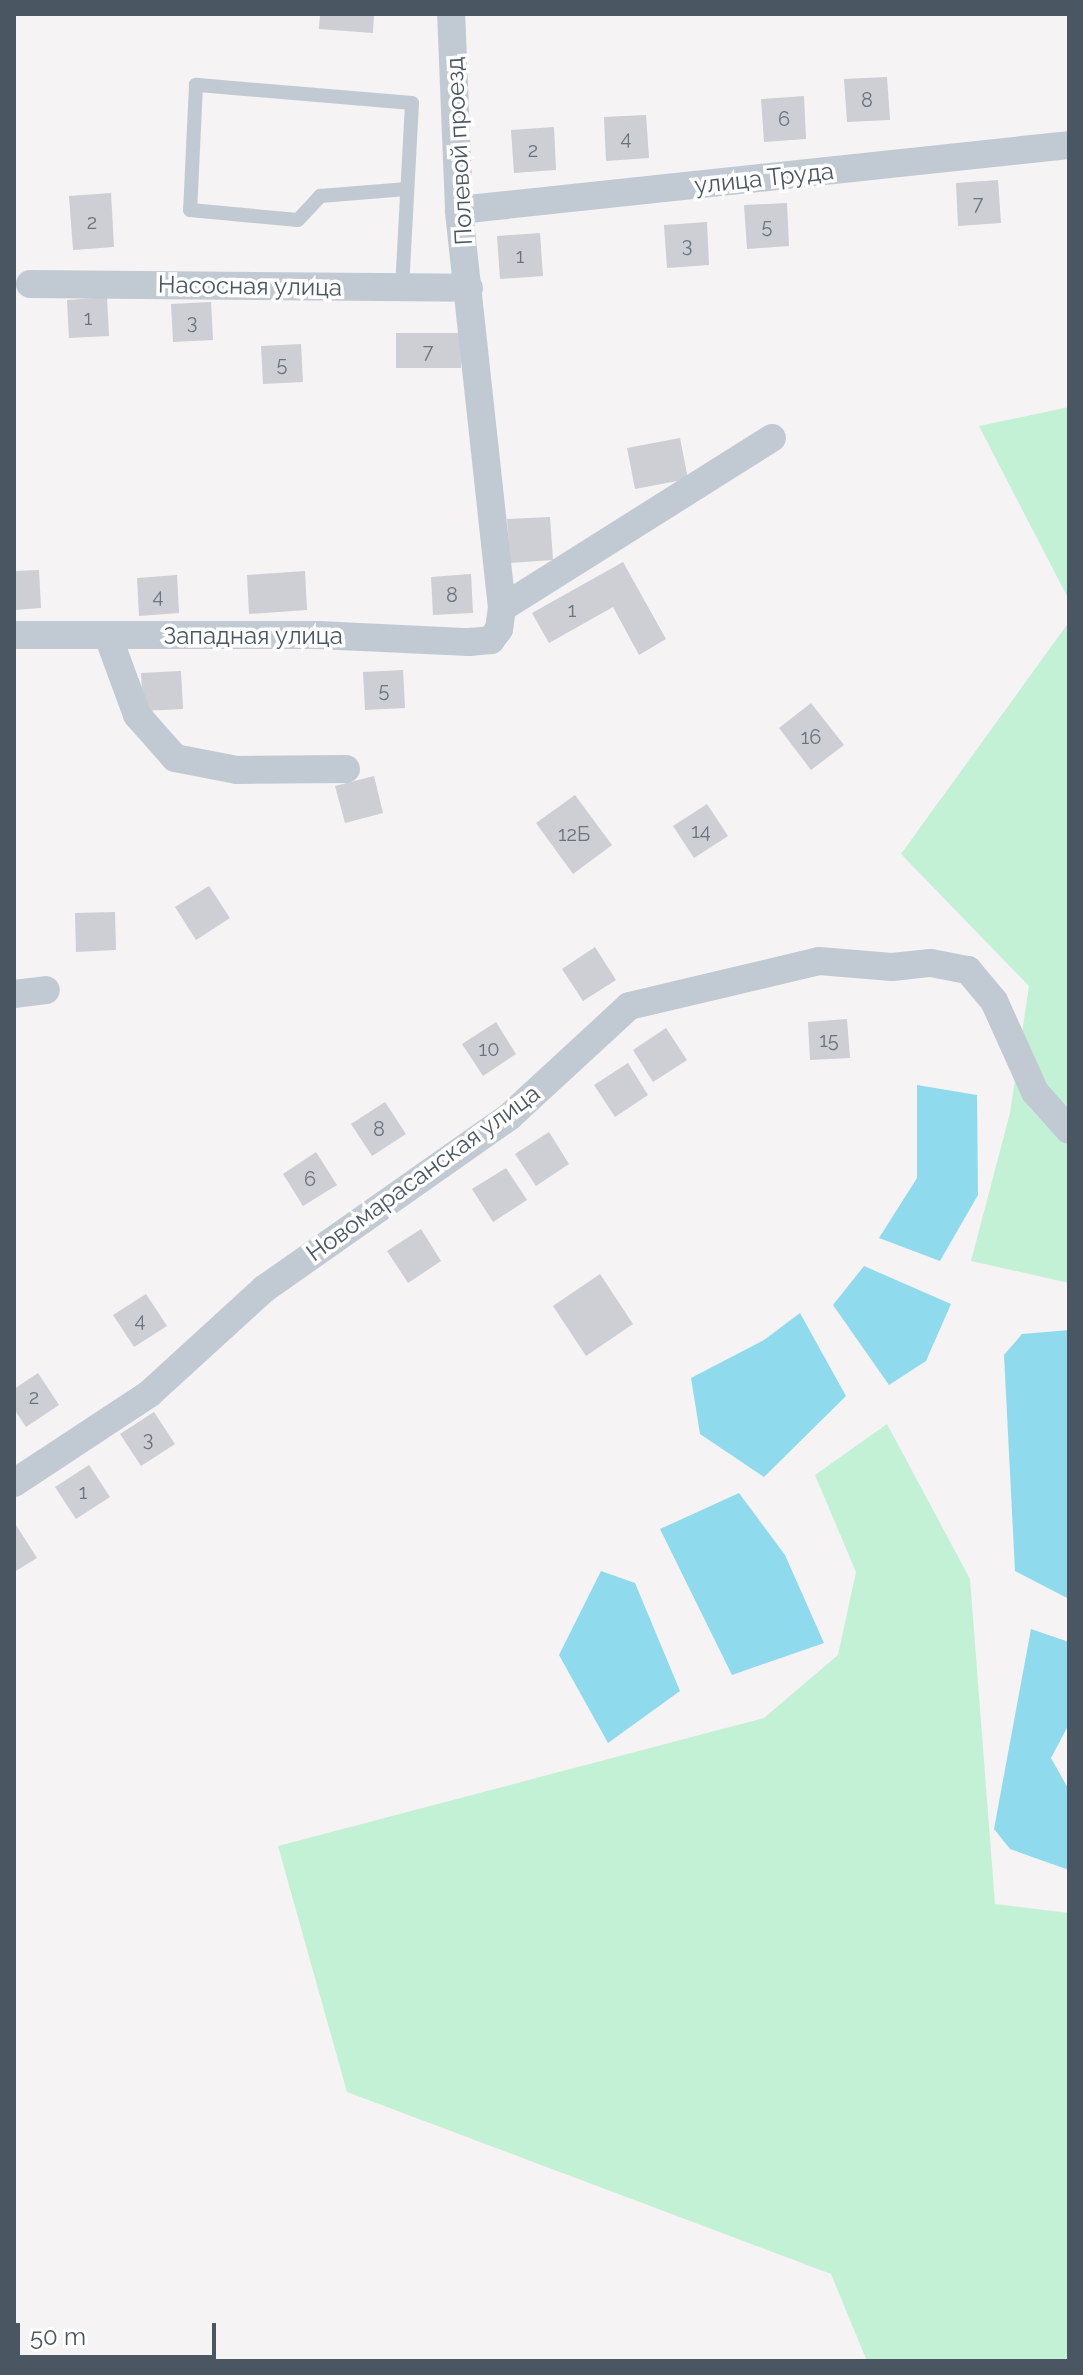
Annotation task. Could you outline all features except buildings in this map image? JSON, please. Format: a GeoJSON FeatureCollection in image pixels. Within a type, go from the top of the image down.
{"type":"FeatureCollection","features":[{"type":"Feature","properties":{"kind":"street","name":"Полевой проезд"},"geometry":{"type":"LineString","coordinates":[[451,14],[459,210],[502,608]]}},
{"type":"Feature","properties":{"kind":"street","name":"улица Труда"},"geometry":{"type":"LineString","coordinates":[[459,210],[1069,145]]}},
{"type":"Feature","properties":{"kind":"street","name":"Насосная улица"},"geometry":{"type":"LineString","coordinates":[[30,284],[469,288]]}},
{"type":"Feature","properties":{"kind":"street"},"geometry":{"type":"LineString","coordinates":[[502,608],[772,438]]}},
{"type":"Feature","properties":{"kind":"street","name":"Западная улица"},"geometry":{"type":"LineString","coordinates":[[14,635],[491,640],[502,608]]}},
{"type":"Feature","properties":{"kind":"street"},"geometry":{"type":"LineString","coordinates":[[108,636],[137,715],[175,758],[237,770],[346,769]]}},
{"type":"Feature","properties":{"kind":"street","name":"Новомарасанская улица"},"geometry":{"type":"LineString","coordinates":[[14,1483],[149,1394],[264,1289],[510,1116],[629,1006],[819,961],[892,967],[931,963],[968,970],[994,1001],[1035,1092],[1069,1130]]}},
{"type":"Feature","properties":{"kind":"street"},"geometry":{"type":"LineString","coordinates":[[14,994],[46,990]]}},
{"type":"Feature","properties":{"kind":"lane"},"geometry":{"type":"LineString","coordinates":[[402,288],[412,103],[196,85],[190,210],[298,220],[320,196],[407,189]]}},
{"type":"Feature","properties":{"kind":"green space"},"geometry":{"type":"Polygon","coordinates":[[[1069,407],[1069,600],[979,426],[1069,407]]]}},
{"type":"Feature","properties":{"kind":"green space"},"geometry":{"type":"Polygon","coordinates":[[[1069,622],[1069,1283],[971,1261],[1010,1113],[1029,986],[901,854],[1069,622]]]}},
{"type":"Feature","properties":{"kind":"green space"},"geometry":{"type":"Polygon","coordinates":[[[887,1424],[970,1579],[995,1904],[1069,1913],[1069,2361],[867,2361],[831,2274],[347,2092],[278,1846],[764,1718],[838,1655],[856,1572],[815,1475],[887,1424]]]}},
{"type":"Feature","properties":{"kind":"water"},"geometry":{"type":"Polygon","coordinates":[[[917,1085],[977,1095],[978,1195],[940,1261],[879,1238],[917,1178],[917,1085]]]}},
{"type":"Feature","properties":{"kind":"water"},"geometry":{"type":"Polygon","coordinates":[[[864,1266],[951,1304],[926,1361],[889,1385],[833,1305],[864,1266]]]}},
{"type":"Feature","properties":{"kind":"water"},"geometry":{"type":"Polygon","coordinates":[[[800,1313],[846,1396],[764,1477],[700,1434],[691,1378],[764,1340],[800,1313]]]}},
{"type":"Feature","properties":{"kind":"water"},"geometry":{"type":"Polygon","coordinates":[[[1069,1330],[1069,1599],[1015,1571],[1004,1355],[1022,1334],[1069,1330]]]}},
{"type":"Feature","properties":{"kind":"water"},"geometry":{"type":"Polygon","coordinates":[[[739,1493],[785,1555],[824,1643],[732,1675],[660,1529],[739,1493]]]}},
{"type":"Feature","properties":{"kind":"water"},"geometry":{"type":"Polygon","coordinates":[[[601,1571],[635,1583],[680,1691],[608,1743],[559,1655],[601,1571]]]}},
{"type":"Feature","properties":{"kind":"water"},"geometry":{"type":"Polygon","coordinates":[[[1031,1629],[1069,1642],[1069,1724],[1051,1758],[1069,1790],[1069,1870],[1010,1849],[994,1829],[1031,1629]]]}}]}
